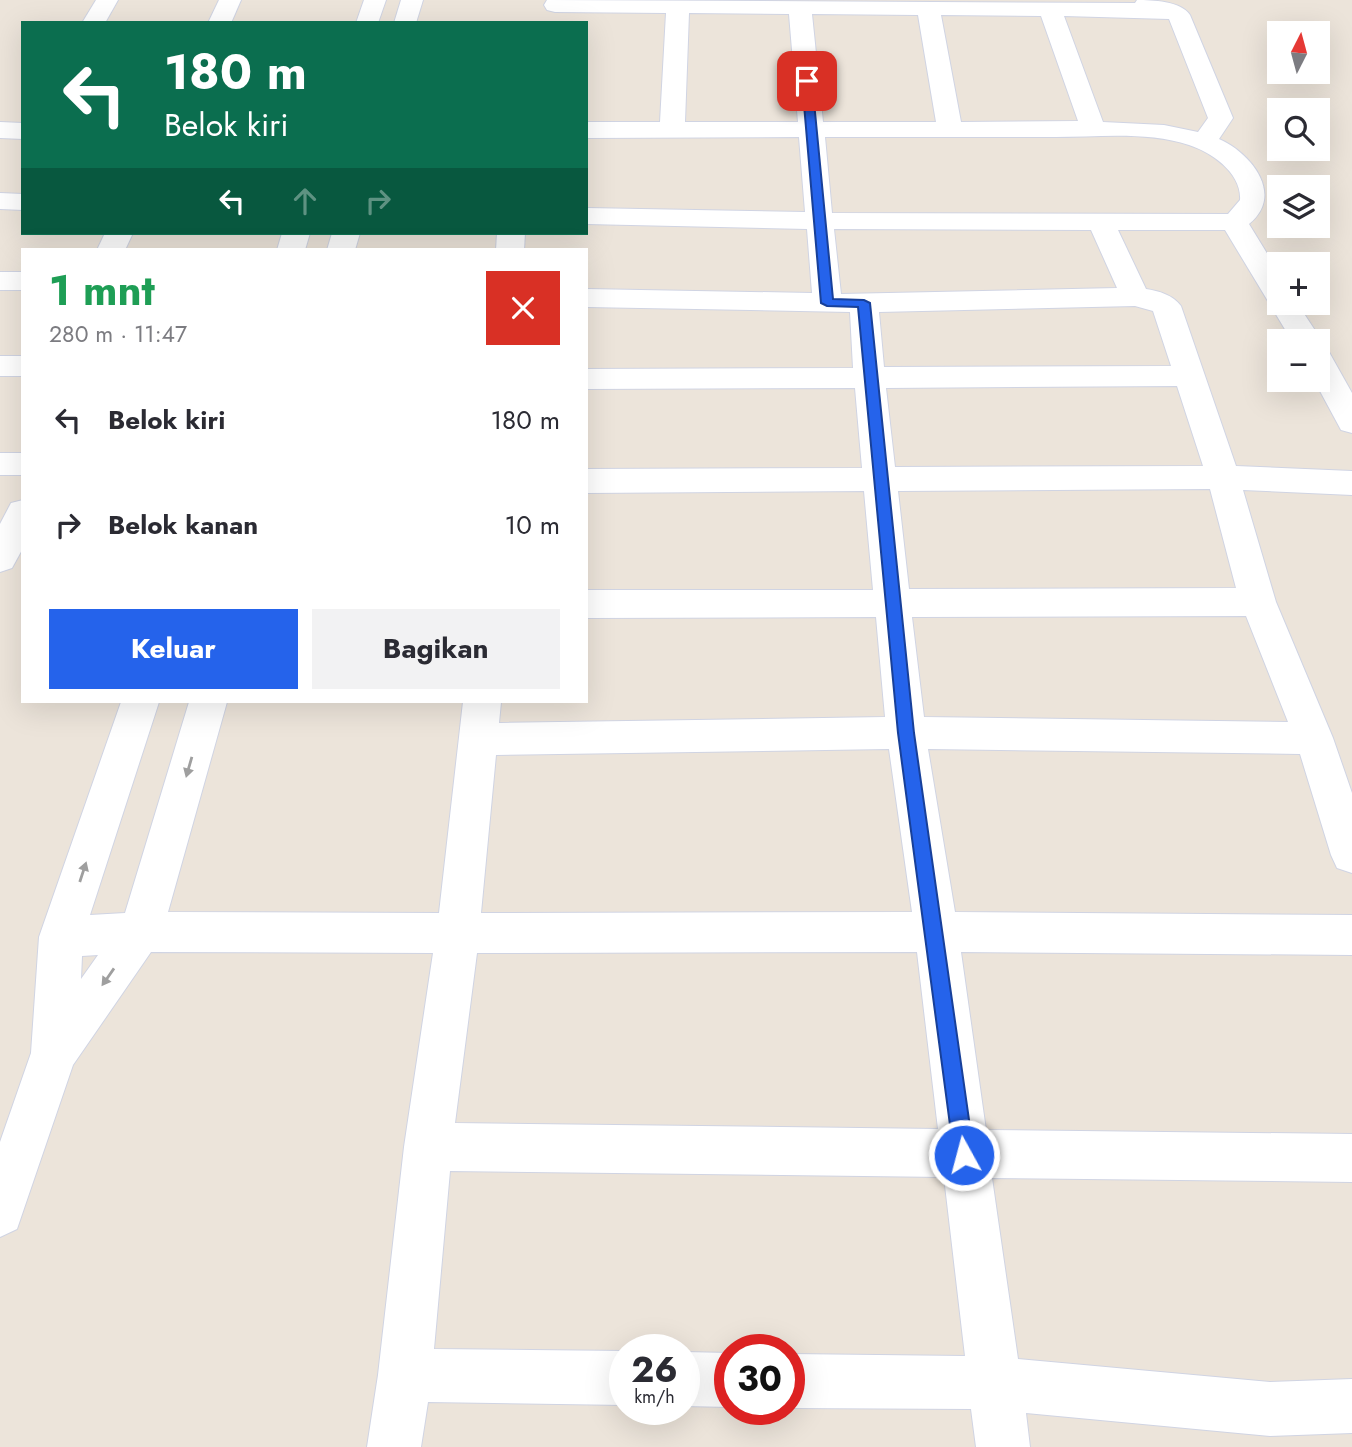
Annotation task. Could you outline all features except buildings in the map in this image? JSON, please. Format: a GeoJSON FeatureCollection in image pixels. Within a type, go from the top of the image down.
{"type":"FeatureCollection","features":[{"type":"Feature","properties":{"kind":"street"},"geometry":{"type":"LineString","coordinates":[[94,21],[107,0]]}},
{"type":"Feature","properties":{"kind":"street"},"geometry":{"type":"LineString","coordinates":[[220,21],[230,0]]}},
{"type":"Feature","properties":{"kind":"street"},"geometry":{"type":"LineString","coordinates":[[369,21],[375,0]]}},
{"type":"Feature","properties":{"kind":"street"},"geometry":{"type":"LineString","coordinates":[[406,21],[412,0]]}},
{"type":"Feature","properties":{"kind":"street"},"geometry":{"type":"LineString","coordinates":[[1133,0],[1179,15],[1221,118],[1205,140]]}},
{"type":"Feature","properties":{"kind":"street"},"geometry":{"type":"LineString","coordinates":[[554,9],[678,7],[1165,10]]}},
{"type":"Feature","properties":{"kind":"street"},"geometry":{"type":"LineString","coordinates":[[672,131],[678,7]]}},
{"type":"Feature","properties":{"kind":"street"},"geometry":{"type":"LineString","coordinates":[[800,8],[821,221],[869,376],[906,733],[936,930],[1003,1447]]}},
{"type":"Feature","properties":{"kind":"street"},"geometry":{"type":"LineString","coordinates":[[928,8],[950,129]]}},
{"type":"Feature","properties":{"kind":"street"},"geometry":{"type":"LineString","coordinates":[[1050,9],[1093,130]]}},
{"type":"Feature","properties":{"kind":"street"},"geometry":{"type":"LineString","coordinates":[[588,130],[950,129],[1165,133],[1205,140],[1232,158],[1253,190],[1254,200],[1247,214],[1234,222],[821,221],[588,216]]}},
{"type":"Feature","properties":{"kind":"street"},"geometry":{"type":"LineString","coordinates":[[0,130],[21,131]]}},
{"type":"Feature","properties":{"kind":"street"},"geometry":{"type":"LineString","coordinates":[[0,201],[21,202]]}},
{"type":"Feature","properties":{"kind":"street"},"geometry":{"type":"LineString","coordinates":[[1100,220],[1135,297]]}},
{"type":"Feature","properties":{"kind":"street"},"geometry":{"type":"LineString","coordinates":[[1234,222],[1267,276]]}},
{"type":"Feature","properties":{"kind":"street"},"geometry":{"type":"LineString","coordinates":[[0,281],[21,281]]}},
{"type":"Feature","properties":{"kind":"street"},"geometry":{"type":"LineString","coordinates":[[588,298],[845,303],[1135,297],[1152,299],[1166,306],[1223,477],[1258,602],[1314,738],[1352,855]]}},
{"type":"Feature","properties":{"kind":"street"},"geometry":{"type":"LineString","coordinates":[[0,366],[21,366]]}},
{"type":"Feature","properties":{"kind":"street"},"geometry":{"type":"LineString","coordinates":[[1330,372],[1343,386],[1352,422]]}},
{"type":"Feature","properties":{"kind":"street"},"geometry":{"type":"LineString","coordinates":[[588,379],[1189,376]]}},
{"type":"Feature","properties":{"kind":"street"},"geometry":{"type":"LineString","coordinates":[[0,464],[21,464]]}},
{"type":"Feature","properties":{"kind":"street"},"geometry":{"type":"LineString","coordinates":[[588,481],[1223,477],[1352,483]]}},
{"type":"Feature","properties":{"kind":"street"},"geometry":{"type":"LineString","coordinates":[[0,559],[21,516]]}},
{"type":"Feature","properties":{"kind":"street"},"geometry":{"type":"LineString","coordinates":[[588,604],[1258,602]]}},
{"type":"Feature","properties":{"kind":"street"},"geometry":{"type":"LineString","coordinates":[[0,1212],[54,1053],[61,937],[140,703]]}},
{"type":"Feature","properties":{"kind":"street"},"geometry":{"type":"LineString","coordinates":[[54,1053],[141,931],[208,703]]}},
{"type":"Feature","properties":{"kind":"street"},"geometry":{"type":"LineString","coordinates":[[394,1447],[405,1376],[428,1147],[458,933],[480,720],[906,733],[1314,738]]}},
{"type":"Feature","properties":{"kind":"street"},"geometry":{"type":"LineString","coordinates":[[61,937],[141,931],[458,933],[936,930],[1352,935]]}},
{"type":"Feature","properties":{"kind":"street"},"geometry":{"type":"LineString","coordinates":[[428,1147],[1352,1158]]}},
{"type":"Feature","properties":{"kind":"street"},"geometry":{"type":"LineString","coordinates":[[405,1376],[609,1378]]}},
{"type":"Feature","properties":{"kind":"street"},"geometry":{"type":"LineString","coordinates":[[805,1381],[995,1383],[1270,1409],[1352,1406]]}},
{"type":"Feature","properties":{"kind":"route"},"geometry":{"type":"LineString","coordinates":[[807,81],[827,303],[864,303],[869,376],[906,733],[936,930],[964,1155]]}}]}
